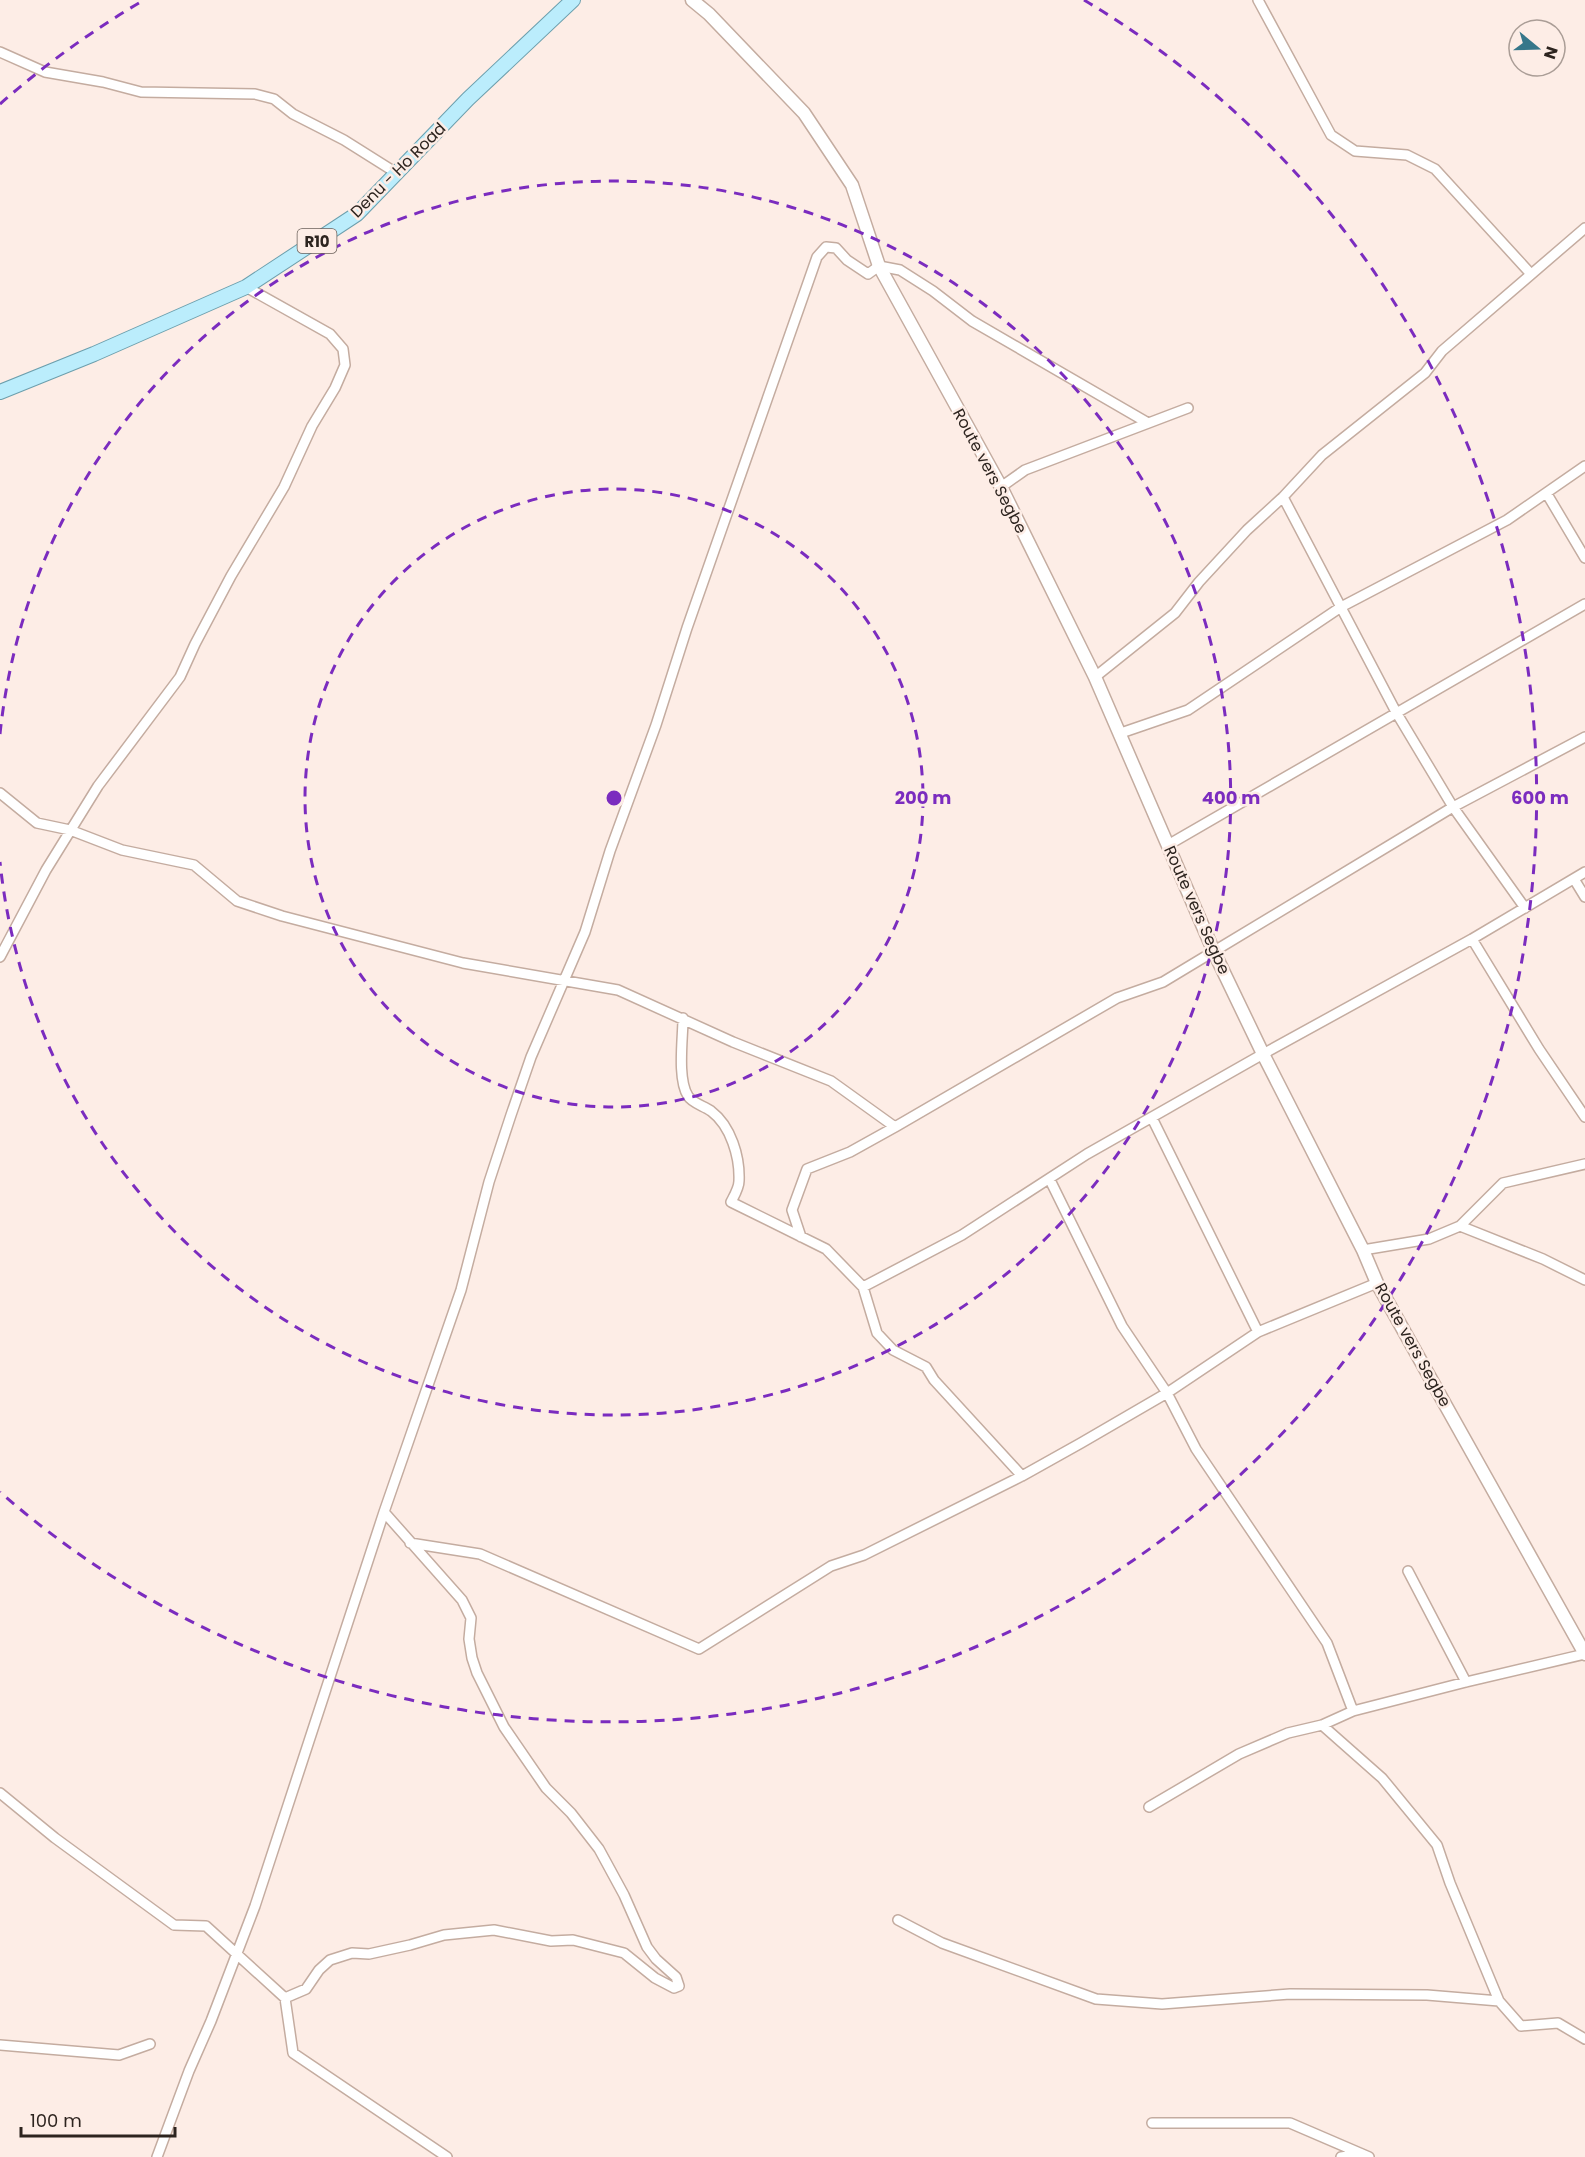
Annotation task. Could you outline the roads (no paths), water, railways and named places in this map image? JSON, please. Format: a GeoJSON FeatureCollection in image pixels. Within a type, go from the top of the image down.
{"type":"FeatureCollection","features":[{"type":"Feature","properties":{"kind":"main road","name":"Denu - Ho Road"},"geometry":{"type":"LineString","coordinates":[[0,392],[94,354],[246,287],[357,214],[468,99],[573,0]]}},
{"type":"Feature","properties":{"kind":"main road","name":"Route vers Segbe"},"geometry":{"type":"LineString","coordinates":[[692,0],[709,14],[804,113],[852,185],[879,266],[1001,487],[1095,677],[1214,951],[1263,1054],[1363,1250],[1377,1283],[1585,1654]]}},
{"type":"Feature","properties":{"kind":"street"},"geometry":{"type":"LineString","coordinates":[[1258,0],[1331,135],[1355,151],[1407,155],[1435,168],[1531,274]]}},
{"type":"Feature","properties":{"kind":"street"},"geometry":{"type":"LineString","coordinates":[[0,52],[45,72],[103,82],[141,92],[255,94],[274,99],[293,114],[344,140],[398,174]]}},
{"type":"Feature","properties":{"kind":"street"},"geometry":{"type":"LineString","coordinates":[[1095,677],[1175,613],[1198,582],[1322,455],[1425,373],[1442,351],[1585,228]]}},
{"type":"Feature","properties":{"kind":"street"},"geometry":{"type":"LineString","coordinates":[[157,2157],[255,1906],[384,1512],[461,1290],[489,1182],[511,1115],[531,1057],[585,932],[610,852],[817,257],[826,247],[836,248],[847,260],[868,274],[879,266],[900,270],[933,291],[972,321],[1148,423]]}},
{"type":"Feature","properties":{"kind":"street"},"geometry":{"type":"LineString","coordinates":[[0,957],[46,870],[98,786],[180,677],[231,576],[284,487],[312,426],[335,388],[345,365],[343,349],[330,334],[246,287]]}},
{"type":"Feature","properties":{"kind":"street"},"geometry":{"type":"LineString","coordinates":[[1001,487],[1025,470],[1188,408]]}},
{"type":"Feature","properties":{"kind":"street"},"geometry":{"type":"LineString","coordinates":[[1121,733],[1188,710],[1341,607],[1507,520],[1585,466]]}},
{"type":"Feature","properties":{"kind":"street"},"geometry":{"type":"LineString","coordinates":[[1547,494],[1585,558]]}},
{"type":"Feature","properties":{"kind":"street"},"geometry":{"type":"LineString","coordinates":[[1282,497],[1396,712],[1453,807],[1525,908]]}},
{"type":"Feature","properties":{"kind":"street"},"geometry":{"type":"LineString","coordinates":[[1168,845],[1585,604]]}},
{"type":"Feature","properties":{"kind":"street"},"geometry":{"type":"LineString","coordinates":[[801,1237],[792,1210],[807,1169],[850,1152],[1117,998],[1163,982],[1453,807],[1585,737]]}},
{"type":"Feature","properties":{"kind":"street"},"geometry":{"type":"LineString","coordinates":[[0,793],[37,823],[70,830],[122,850],[194,865],[237,901],[282,916],[463,963],[618,990],[733,1042],[831,1081],[895,1127]]}},
{"type":"Feature","properties":{"kind":"street"},"geometry":{"type":"LineString","coordinates":[[863,1287],[962,1235],[1087,1154],[1473,939],[1585,872]]}},
{"type":"Feature","properties":{"kind":"street"},"geometry":{"type":"LineString","coordinates":[[1574,879],[1585,897]]}},
{"type":"Feature","properties":{"kind":"street"},"geometry":{"type":"LineString","coordinates":[[1473,939],[1539,1049],[1585,1117]]}},
{"type":"Feature","properties":{"kind":"street"},"geometry":{"type":"LineString","coordinates":[[683,1018],[684,1085],[689,1098],[711,1111],[728,1129],[736,1158],[739,1183],[731,1202],[826,1249],[863,1287],[877,1333],[893,1350],[926,1368],[934,1380],[1022,1476]]}},
{"type":"Feature","properties":{"kind":"street"},"geometry":{"type":"LineString","coordinates":[[1152,1118],[1258,1332]]}},
{"type":"Feature","properties":{"kind":"street"},"geometry":{"type":"LineString","coordinates":[[1363,1250],[1429,1239],[1460,1226],[1503,1183],[1585,1164]]}},
{"type":"Feature","properties":{"kind":"street"},"geometry":{"type":"LineString","coordinates":[[1050,1180],[1122,1326],[1167,1393],[1196,1449],[1327,1643],[1353,1711]]}},
{"type":"Feature","properties":{"kind":"street"},"geometry":{"type":"LineString","coordinates":[[1460,1226],[1543,1259],[1585,1281]]}},
{"type":"Feature","properties":{"kind":"street"},"geometry":{"type":"LineString","coordinates":[[410,1543],[480,1554],[699,1648],[831,1566],[864,1555],[1022,1476],[1167,1393],[1258,1332],[1377,1283]]}},
{"type":"Feature","properties":{"kind":"street"},"geometry":{"type":"LineString","coordinates":[[285,1998],[306,1989],[319,1970],[330,1960],[352,1953],[369,1954],[444,1935],[494,1930],[551,1941],[573,1940],[624,1953],[655,1978],[674,1988],[679,1986],[676,1977],[656,1959],[647,1947],[624,1894],[599,1849],[571,1813],[546,1788],[504,1727],[472,1658],[469,1639],[471,1618],[462,1600],[384,1512]]}},
{"type":"Feature","properties":{"kind":"street"},"geometry":{"type":"LineString","coordinates":[[1408,1571],[1466,1682]]}},
{"type":"Feature","properties":{"kind":"street"},"geometry":{"type":"LineString","coordinates":[[1149,1807],[1239,1754],[1288,1733],[1322,1725],[1353,1711],[1585,1654]]}},
{"type":"Feature","properties":{"kind":"street"},"geometry":{"type":"LineString","coordinates":[[1322,1725],[1382,1778],[1437,1845],[1498,2001],[1521,2026],[1558,2023],[1585,2039]]}},
{"type":"Feature","properties":{"kind":"street"},"geometry":{"type":"LineString","coordinates":[[0,1793],[55,1838],[174,1925],[206,1926],[285,1998],[293,2053],[447,2157]]}},
{"type":"Feature","properties":{"kind":"street"},"geometry":{"type":"LineString","coordinates":[[898,1920],[942,1943],[1096,1999],[1162,2004],[1290,1994],[1324,1994],[1426,1995],[1498,2001]]}},
{"type":"Feature","properties":{"kind":"street"},"geometry":{"type":"LineString","coordinates":[[0,2045],[119,2055],[150,2044]]}},
{"type":"Feature","properties":{"kind":"street"},"geometry":{"type":"LineString","coordinates":[[1152,2123],[1290,2123],[1366,2155]]}},
{"type":"Feature","properties":{"kind":"street"},"geometry":{"type":"LineString","coordinates":[[1341,2157],[1366,2155]]}}]}
